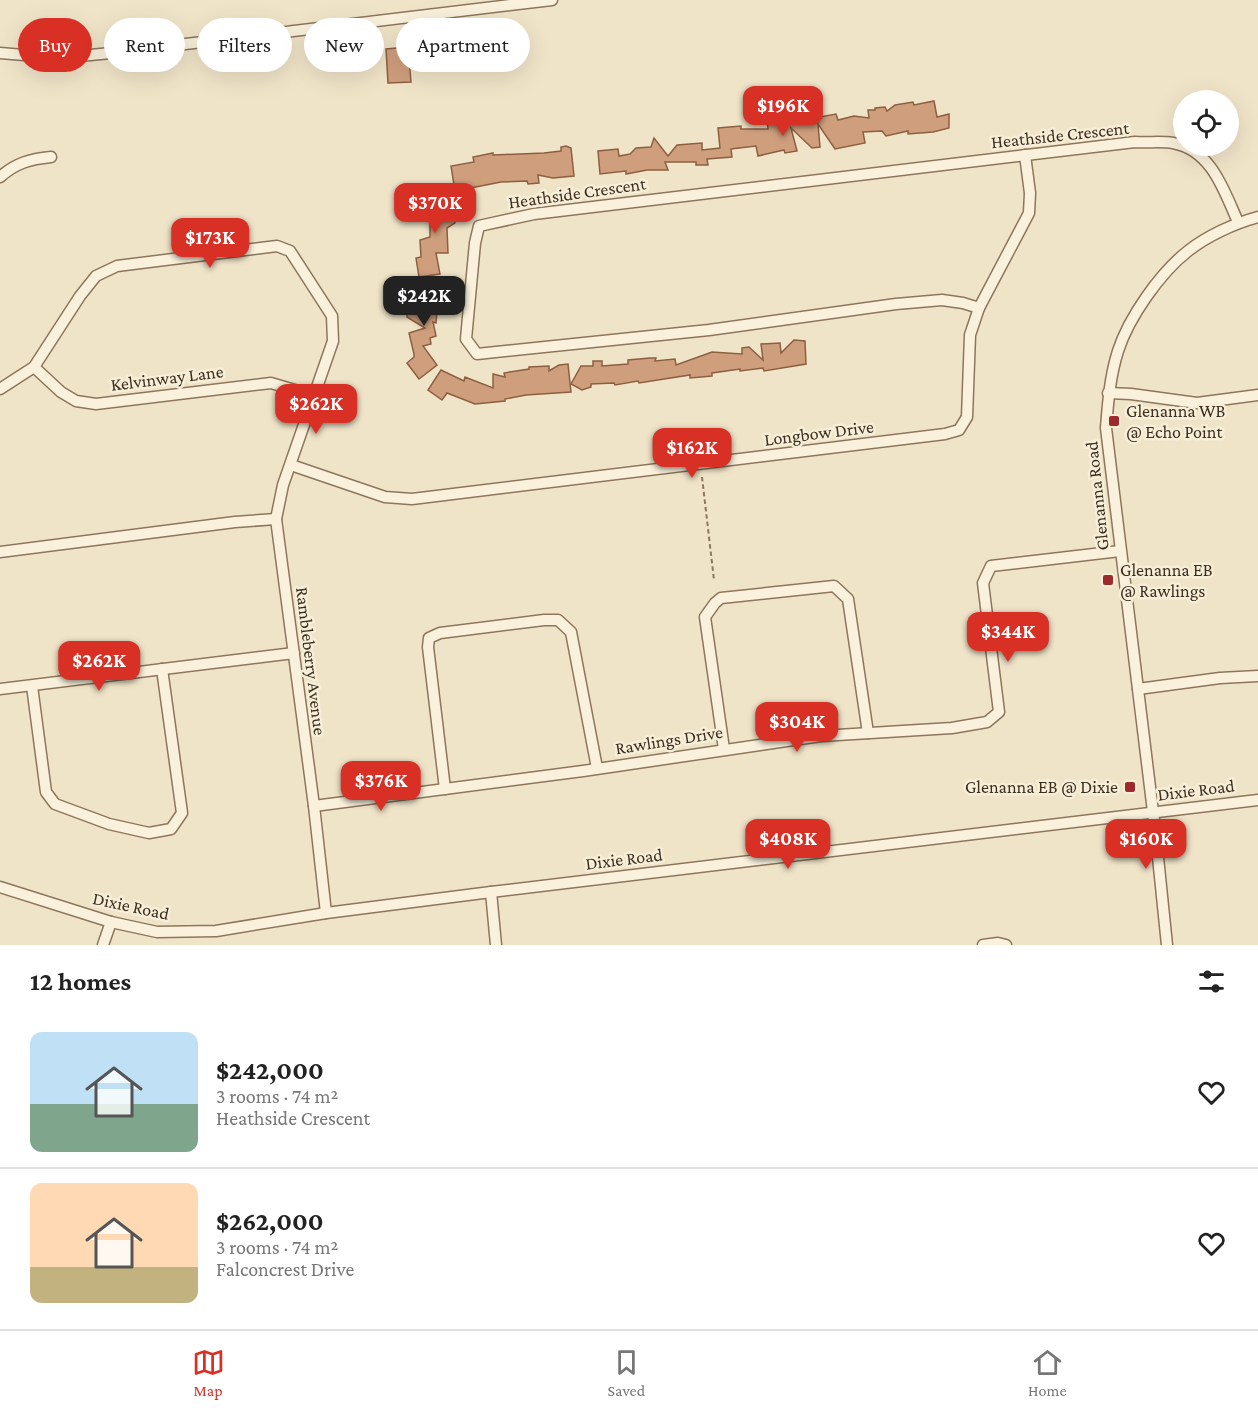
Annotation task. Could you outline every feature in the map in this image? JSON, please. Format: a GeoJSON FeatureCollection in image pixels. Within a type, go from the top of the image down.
{"type":"FeatureCollection","features":[{"type":"Feature","properties":{"kind":"street"},"geometry":{"type":"LineString","coordinates":[[0,53],[59,58],[111,54],[552,0]]}},
{"type":"Feature","properties":{"kind":"street","name":"Heathside Crescent"},"geometry":{"type":"LineString","coordinates":[[980,308],[942,300],[896,304],[709,330],[477,354],[466,339],[475,243],[479,226],[534,214],[1135,142],[1171,143],[1184,146],[1204,159],[1216,174],[1238,222]]}},
{"type":"Feature","properties":{"kind":"street","name":"Longbow Drive"},"geometry":{"type":"LineString","coordinates":[[291,465],[385,497],[412,499],[945,434],[959,430],[967,417],[970,335],[980,308],[1029,213],[1030,192],[1025,155]]}},
{"type":"Feature","properties":{"kind":"street"},"geometry":{"type":"LineString","coordinates":[[0,177],[22,161],[51,156]]}},
{"type":"Feature","properties":{"kind":"street","name":"Glenanna Road"},"geometry":{"type":"LineString","coordinates":[[1167,945],[1106,428],[1108,393],[1118,351],[1132,320],[1163,275],[1189,250],[1238,222],[1258,217]]}},
{"type":"Feature","properties":{"kind":"street","name":"Rambleberry Avenue"},"geometry":{"type":"LineString","coordinates":[[0,389],[34,367],[80,296],[96,276],[117,266],[277,246],[290,251],[332,316],[333,341],[283,485],[276,519],[326,913]]}},
{"type":"Feature","properties":{"kind":"street","name":"Kelvinway Lane"},"geometry":{"type":"LineString","coordinates":[[34,367],[62,392],[76,401],[96,404],[271,383],[315,396]]}},
{"type":"Feature","properties":{"kind":"street"},"geometry":{"type":"LineString","coordinates":[[1108,393],[1197,403],[1258,395]]}},
{"type":"Feature","properties":{"kind":"street"},"geometry":{"type":"LineString","coordinates":[[0,552],[235,522],[276,519]]}},
{"type":"Feature","properties":{"kind":"street","name":"Rawlings Drive"},"geometry":{"type":"LineString","coordinates":[[314,806],[597,768],[724,748],[821,736],[964,726],[987,722],[999,712],[983,583],[991,566],[1120,551]]}},
{"type":"Feature","properties":{"kind":"street"},"geometry":{"type":"LineString","coordinates":[[724,748],[705,617],[721,598],[834,586],[849,599],[868,733]]}},
{"type":"Feature","properties":{"kind":"street"},"geometry":{"type":"LineString","coordinates":[[445,789],[428,647],[429,638],[440,633],[558,620],[571,632],[597,768]]}},
{"type":"Feature","properties":{"kind":"street"},"geometry":{"type":"LineString","coordinates":[[0,689],[294,653]]}},
{"type":"Feature","properties":{"kind":"street"},"geometry":{"type":"LineString","coordinates":[[32,686],[46,792],[55,804],[109,824],[149,832],[171,829],[182,813],[162,669]]}},
{"type":"Feature","properties":{"kind":"street"},"geometry":{"type":"LineString","coordinates":[[1138,688],[1258,676]]}},
{"type":"Feature","properties":{"kind":"street","name":"Dixie Road"},"geometry":{"type":"LineString","coordinates":[[0,887],[111,922],[157,932],[216,931],[326,913],[491,892],[1258,800]]}},
{"type":"Feature","properties":{"kind":"street"},"geometry":{"type":"LineString","coordinates":[[491,892],[496,945]]}},
{"type":"Feature","properties":{"kind":"street"},"geometry":{"type":"LineString","coordinates":[[103,945],[111,922]]}},
{"type":"Feature","properties":{"kind":"street"},"geometry":{"type":"LineString","coordinates":[[983,945],[998,943],[1006,945]]}},
{"type":"Feature","properties":{"kind":"path"},"geometry":{"type":"LineString","coordinates":[[702,477],[714,580]]}},
{"type":"Feature","properties":{"kind":"building"},"geometry":{"type":"Polygon","coordinates":[[[396,48],[396,72],[410,72],[411,82],[388,83],[386,49],[396,48]]]}},
{"type":"Feature","properties":{"kind":"building"},"geometry":{"type":"Polygon","coordinates":[[[934,101],[937,117],[949,114],[949,128],[908,134],[908,131],[886,136],[882,131],[863,132],[865,143],[835,149],[818,124],[820,147],[812,148],[791,128],[797,151],[785,153],[784,150],[758,156],[756,146],[731,149],[732,157],[707,159],[708,165],[696,165],[696,162],[665,162],[668,170],[600,174],[598,151],[618,149],[619,156],[630,154],[636,148],[651,147],[654,138],[668,156],[677,145],[702,143],[702,150],[720,148],[718,128],[741,126],[741,129],[768,129],[767,121],[836,114],[838,120],[854,116],[869,118],[868,110],[875,110],[875,108],[885,107],[887,111],[895,105],[913,102],[914,105],[934,101]]]}},
{"type":"Feature","properties":{"kind":"building"},"geometry":{"type":"Polygon","coordinates":[[[561,147],[571,148],[574,176],[553,178],[538,175],[539,183],[501,182],[455,191],[451,166],[474,162],[473,157],[493,153],[493,155],[561,151],[561,147]]]}},
{"type":"Feature","properties":{"kind":"building"},"geometry":{"type":"Polygon","coordinates":[[[436,194],[451,198],[455,223],[447,228],[448,253],[436,253],[440,274],[419,277],[416,258],[421,257],[420,240],[430,237],[430,221],[424,221],[421,211],[436,194]]]}},
{"type":"Feature","properties":{"kind":"building"},"geometry":{"type":"Polygon","coordinates":[[[447,289],[447,299],[442,299],[441,312],[437,311],[436,323],[433,322],[436,336],[430,338],[431,344],[423,346],[437,365],[419,379],[407,363],[414,357],[409,333],[425,328],[407,317],[407,309],[412,303],[412,290],[447,289]]]}},
{"type":"Feature","properties":{"kind":"building"},"geometry":{"type":"Polygon","coordinates":[[[794,340],[805,341],[806,364],[764,371],[763,368],[740,371],[740,369],[712,373],[712,376],[690,378],[690,375],[639,383],[638,381],[615,385],[614,383],[591,384],[591,387],[582,390],[571,384],[581,366],[593,366],[593,361],[602,361],[602,366],[628,364],[628,360],[656,358],[655,361],[675,359],[676,365],[712,352],[742,354],[742,348],[749,347],[763,360],[761,344],[780,343],[781,353],[794,340]]]}},
{"type":"Feature","properties":{"kind":"building"},"geometry":{"type":"Polygon","coordinates":[[[568,364],[571,392],[526,395],[505,399],[505,401],[475,404],[447,393],[442,400],[428,390],[441,370],[464,381],[465,377],[493,388],[493,374],[505,377],[504,373],[529,369],[529,367],[549,366],[549,371],[559,365],[568,364]]]}},
{"type":"Feature","properties":{"kind":"place","name":"Glenanna WB @ Echo Point"},"geometry":{"type":"Point","coordinates":[1114,421]}},
{"type":"Feature","properties":{"kind":"place","name":"Glenanna EB @ Rawlings"},"geometry":{"type":"Point","coordinates":[1108,580]}},
{"type":"Feature","properties":{"kind":"place","name":"Glenanna EB @ Dixie"},"geometry":{"type":"Point","coordinates":[1130,787]}}]}
